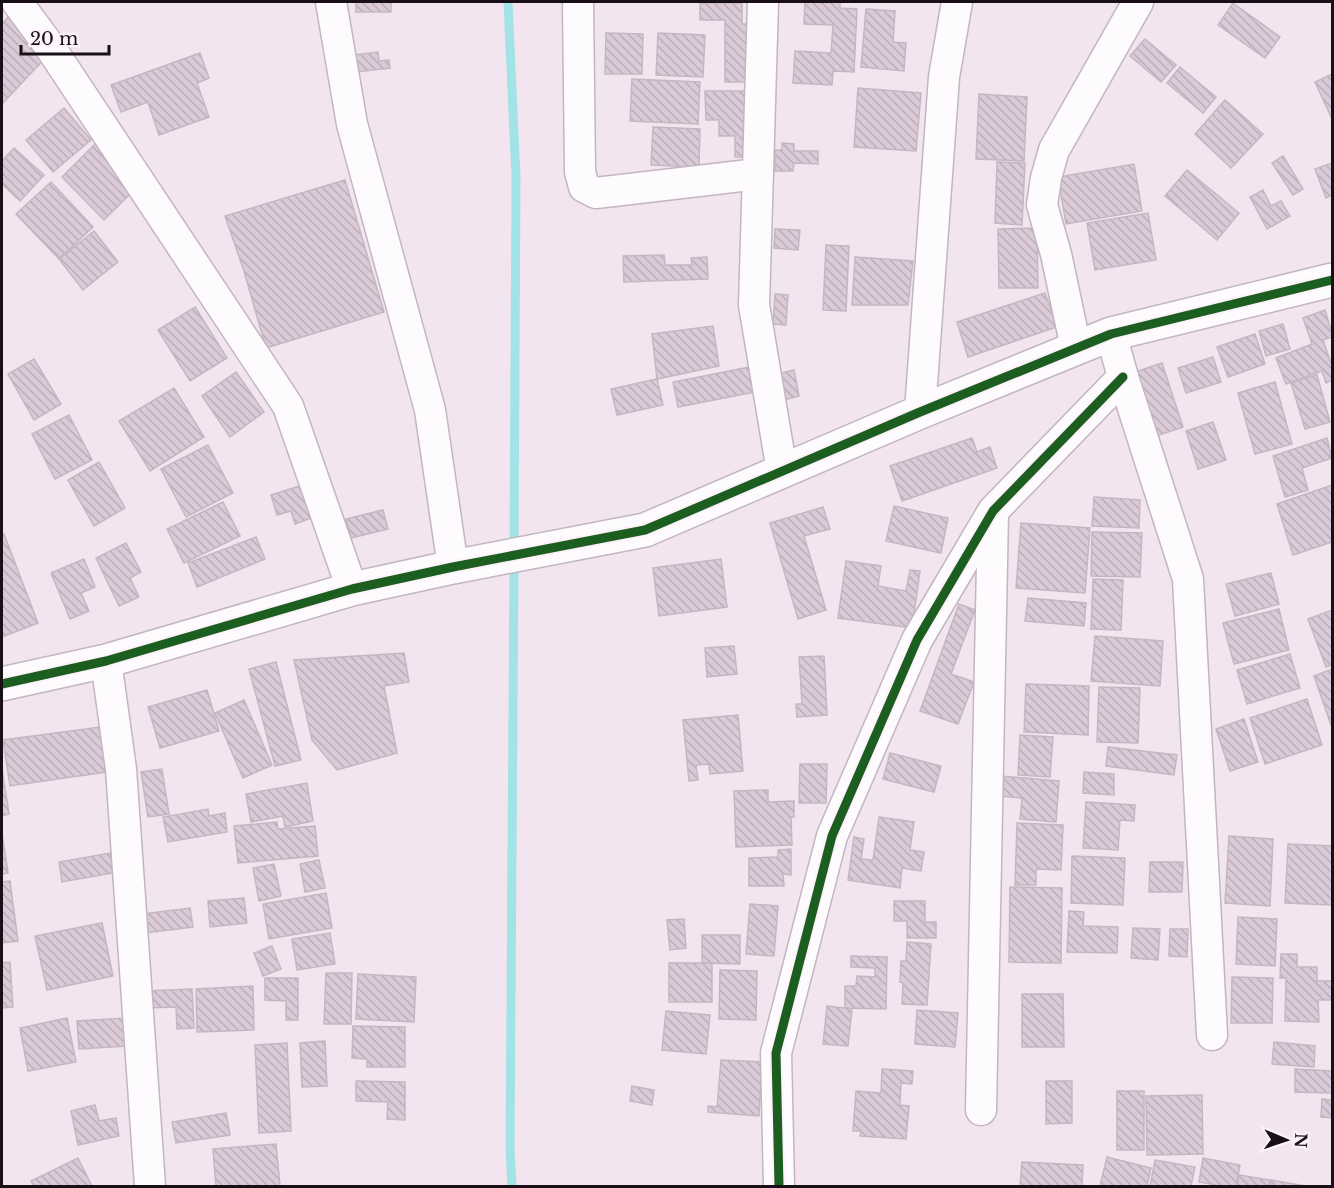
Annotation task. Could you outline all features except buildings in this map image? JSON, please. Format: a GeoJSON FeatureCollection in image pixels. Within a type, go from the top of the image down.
{"type":"FeatureCollection","features":[{"type":"Feature","properties":{"kind":"street"},"geometry":{"type":"LineString","coordinates":[[17,2],[48,44],[288,406],[352,589]]}},
{"type":"Feature","properties":{"kind":"street"},"geometry":{"type":"LineString","coordinates":[[331,2],[352,124],[430,410],[453,567]]}},
{"type":"Feature","properties":{"kind":"street"},"geometry":{"type":"LineString","coordinates":[[578,2],[580,172],[584,187],[596,193],[758,174]]}},
{"type":"Feature","properties":{"kind":"street"},"geometry":{"type":"LineString","coordinates":[[763,2],[754,304],[782,471]]}},
{"type":"Feature","properties":{"kind":"street"},"geometry":{"type":"LineString","coordinates":[[920,412],[944,77],[957,2]]}},
{"type":"Feature","properties":{"kind":"street"},"geometry":{"type":"LineString","coordinates":[[1076,348],[1056,254],[1042,205],[1046,178],[1054,150],[1138,2]]}},
{"type":"Feature","properties":{"kind":"street"},"geometry":{"type":"LineString","coordinates":[[2,684],[106,661],[352,589],[645,530],[1111,333],[1332,280]]}},
{"type":"Feature","properties":{"kind":"street"},"geometry":{"type":"LineString","coordinates":[[1111,333],[1188,579],[1212,1035]]}},
{"type":"Feature","properties":{"kind":"street"},"geometry":{"type":"LineString","coordinates":[[778,1186],[776,1053],[832,836],[917,640],[993,511],[1123,377]]}},
{"type":"Feature","properties":{"kind":"street"},"geometry":{"type":"LineString","coordinates":[[981,1110],[993,511]]}},
{"type":"Feature","properties":{"kind":"street"},"geometry":{"type":"LineString","coordinates":[[106,661],[121,769],[150,1186]]}},
{"type":"Feature","properties":{"kind":"waterway"},"geometry":{"type":"LineString","coordinates":[[508,2],[516,177],[514,548]]}},
{"type":"Feature","properties":{"kind":"waterway"},"geometry":{"type":"LineString","coordinates":[[512,1186],[510,1149],[514,562]]}},
{"type":"Feature","properties":{"kind":"cycle path"},"geometry":{"type":"LineString","coordinates":[[2,684],[106,661],[352,589],[645,530],[920,412],[1111,334],[1332,280]]}},
{"type":"Feature","properties":{"kind":"cycle path"},"geometry":{"type":"LineString","coordinates":[[779,1186],[776,1053],[832,836],[917,640],[993,511],[1123,377]]}}]}
